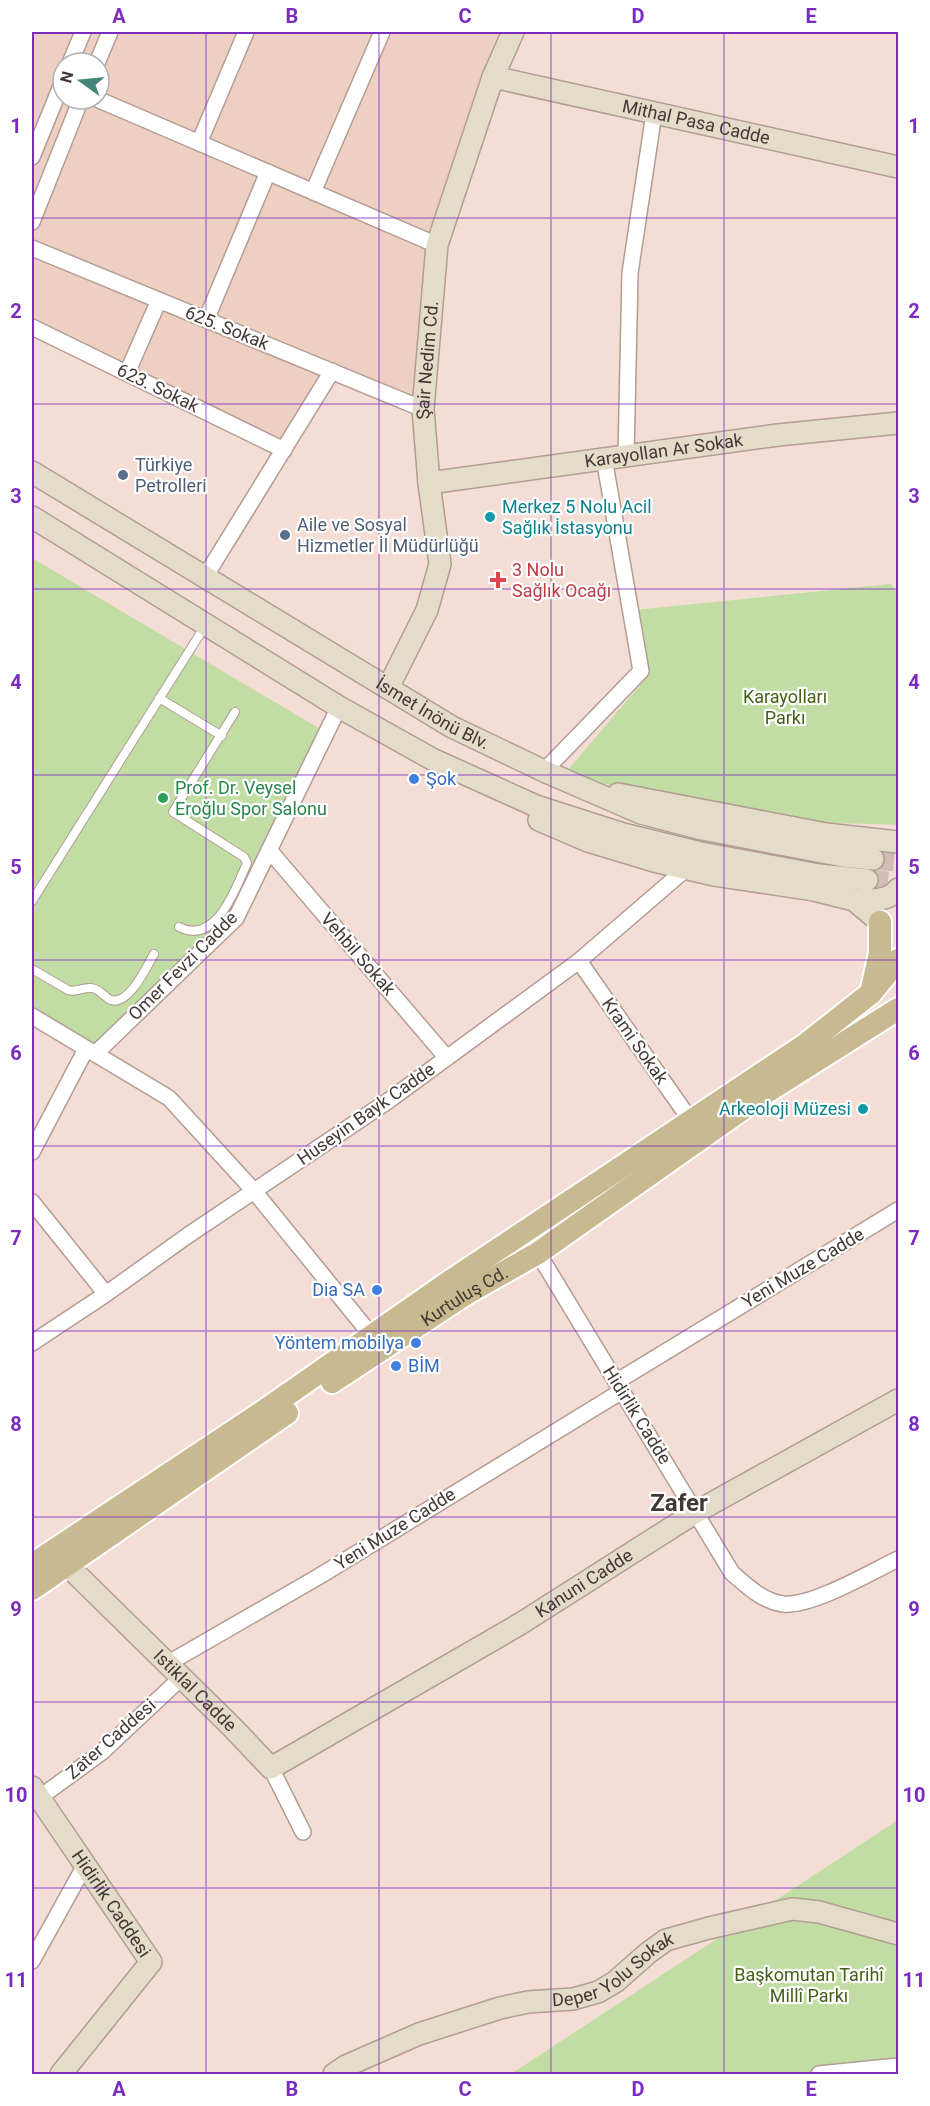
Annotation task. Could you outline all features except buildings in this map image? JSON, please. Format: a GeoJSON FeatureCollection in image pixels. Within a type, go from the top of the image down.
{"type":"FeatureCollection","features":[{"type":"Feature","properties":{"kind":"main road"},"geometry":{"type":"LineString","coordinates":[[880,922],[898,936]]}},
{"type":"Feature","properties":{"kind":"main road"},"geometry":{"type":"LineString","coordinates":[[871,993],[880,953],[880,922]]}},
{"type":"Feature","properties":{"kind":"main road","name":"Kurtuluş Cd."},"geometry":{"type":"LineString","coordinates":[[32,1565],[805,1045],[871,993],[898,960]]}},
{"type":"Feature","properties":{"kind":"main road","name":"Kurtuluş Cd."},"geometry":{"type":"LineString","coordinates":[[32,1589],[243,1445],[309,1397],[464,1295],[538,1253],[765,1093],[898,1009]]}},
{"type":"Feature","properties":{"kind":"street"},"geometry":{"type":"LineString","coordinates":[[75,51],[84,32]]}},
{"type":"Feature","properties":{"kind":"street"},"geometry":{"type":"LineString","coordinates":[[102,51],[111,32]]}},
{"type":"Feature","properties":{"kind":"street"},"geometry":{"type":"LineString","coordinates":[[199,143],[246,32]]}},
{"type":"Feature","properties":{"kind":"street"},"geometry":{"type":"LineString","coordinates":[[313,192],[382,32]]}},
{"type":"Feature","properties":{"kind":"street","name":"Şair Nedim Cd."},"geometry":{"type":"LineString","coordinates":[[388,688],[427,610],[440,564],[429,483],[423,408],[436,245],[493,77],[513,32]]}},
{"type":"Feature","properties":{"kind":"street","name":"Mithal Pasa Cadde"},"geometry":{"type":"LineString","coordinates":[[493,77],[898,167]]}},
{"type":"Feature","properties":{"kind":"street"},"geometry":{"type":"LineString","coordinates":[[111,105],[436,245]]}},
{"type":"Feature","properties":{"kind":"street"},"geometry":{"type":"LineString","coordinates":[[32,157],[51,110]]}},
{"type":"Feature","properties":{"kind":"street"},"geometry":{"type":"LineString","coordinates":[[32,222],[76,111]]}},
{"type":"Feature","properties":{"kind":"street"},"geometry":{"type":"LineString","coordinates":[[626,456],[630,273],[654,113]]}},
{"type":"Feature","properties":{"kind":"street"},"geometry":{"type":"LineString","coordinates":[[206,320],[267,172]]}},
{"type":"Feature","properties":{"kind":"street","name":"625. Sokak"},"geometry":{"type":"LineString","coordinates":[[32,248],[423,408]]}},
{"type":"Feature","properties":{"kind":"street"},"geometry":{"type":"LineString","coordinates":[[127,373],[159,300]]}},
{"type":"Feature","properties":{"kind":"street","name":"623. Sokak"},"geometry":{"type":"LineString","coordinates":[[32,327],[284,450]]}},
{"type":"Feature","properties":{"kind":"street"},"geometry":{"type":"LineString","coordinates":[[205,577],[332,371]]}},
{"type":"Feature","properties":{"kind":"street","name":"Karayollan Ar Sokak"},"geometry":{"type":"LineString","coordinates":[[429,483],[778,435],[898,423]]}},
{"type":"Feature","properties":{"kind":"street"},"geometry":{"type":"LineString","coordinates":[[544,771],[641,671],[604,458]]}},
{"type":"Feature","properties":{"kind":"street","name":"İsmet İnönü Blv."},"geometry":{"type":"LineString","coordinates":[[32,472],[452,727],[544,771],[641,813],[702,829],[843,856],[873,859]]}},
{"type":"Feature","properties":{"kind":"street","name":"İsmet İnönü Blv."},"geometry":{"type":"LineString","coordinates":[[32,517],[339,708],[432,759],[536,806],[623,834],[702,853],[819,875],[867,880]]}},
{"type":"Feature","properties":{"kind":"street","name":"Omer Fevzi Cadde"},"geometry":{"type":"LineString","coordinates":[[32,1152],[90,1051],[236,918],[339,708]]}},
{"type":"Feature","properties":{"kind":"street"},"geometry":{"type":"LineString","coordinates":[[432,759],[501,803],[588,841],[714,875],[814,890],[855,900],[876,900],[896,893],[898,889]]}},
{"type":"Feature","properties":{"kind":"street"},"geometry":{"type":"LineString","coordinates":[[587,790],[638,797],[719,815],[826,834],[895,844]]}},
{"type":"Feature","properties":{"kind":"street","name":"Vehbil Sokak"},"geometry":{"type":"LineString","coordinates":[[269,850],[447,1058]]}},
{"type":"Feature","properties":{"kind":"street","name":"Huseyin Bayk Cadde"},"geometry":{"type":"LineString","coordinates":[[32,1344],[187,1236],[388,1101],[579,961],[687,868]]}},
{"type":"Feature","properties":{"kind":"street"},"geometry":{"type":"LineString","coordinates":[[855,900],[880,922]]}},
{"type":"Feature","properties":{"kind":"street","name":"Krami Sokak"},"geometry":{"type":"LineString","coordinates":[[579,961],[691,1121]]}},
{"type":"Feature","properties":{"kind":"street"},"geometry":{"type":"LineString","coordinates":[[32,1016],[169,1098],[254,1191],[372,1336]]}},
{"type":"Feature","properties":{"kind":"street"},"geometry":{"type":"LineString","coordinates":[[32,1202],[106,1294]]}},
{"type":"Feature","properties":{"kind":"street","name":"Yeni Muze Cadde"},"geometry":{"type":"LineString","coordinates":[[174,1671],[318,1577],[898,1210]]}},
{"type":"Feature","properties":{"kind":"street","name":"Hidirlik Cadde"},"geometry":{"type":"LineString","coordinates":[[538,1253],[732,1573],[758,1595],[783,1604],[802,1602],[833,1590],[898,1559]]}},
{"type":"Feature","properties":{"kind":"street","name":"Kanuni Cadde"},"geometry":{"type":"LineString","coordinates":[[270,1768],[520,1624],[696,1512],[898,1400]]}},
{"type":"Feature","properties":{"kind":"street","name":"Istiklal Cadde"},"geometry":{"type":"LineString","coordinates":[[68,1566],[231,1726],[270,1768],[303,1832]]}},
{"type":"Feature","properties":{"kind":"street","name":"Zater Caddesi"},"geometry":{"type":"LineString","coordinates":[[34,1792],[102,1752],[174,1671]]}},
{"type":"Feature","properties":{"kind":"street","name":"Hidirlik Caddesi"},"geometry":{"type":"LineString","coordinates":[[34,1792],[151,1962],[61,2074]]}},
{"type":"Feature","properties":{"kind":"street"},"geometry":{"type":"LineString","coordinates":[[32,1961],[85,1865]]}},
{"type":"Feature","properties":{"kind":"street","name":"Deper Yolu Sokak"},"geometry":{"type":"LineString","coordinates":[[334,2074],[346,2066],[419,2034],[500,2008],[528,2002],[573,1999],[598,1992],[615,1982],[666,1940],[710,1928],[792,1909],[819,1912],[898,1934]]}},
{"type":"Feature","properties":{"kind":"street"},"geometry":{"type":"LineString","coordinates":[[819,2074],[898,2066]]}},
{"type":"Feature","properties":{"kind":"lane"},"geometry":{"type":"LineString","coordinates":[[32,901],[205,625]]}},
{"type":"Feature","properties":{"kind":"lane"},"geometry":{"type":"LineString","coordinates":[[159,698],[222,735]]}},
{"type":"Feature","properties":{"kind":"lane"},"geometry":{"type":"LineString","coordinates":[[179,927],[188,932],[195,932],[215,921],[229,900],[247,863],[243,857],[173,812],[235,712]]}},
{"type":"Feature","properties":{"kind":"lane"},"geometry":{"type":"LineString","coordinates":[[32,969],[75,993],[88,987],[95,988],[111,1000],[118,1000],[125,998],[154,954]]}},
{"type":"Feature","properties":{"kind":"shaded area"},"geometry":{"type":"Polygon","coordinates":[[[32,32],[513,32],[437,245],[423,409],[332,371],[284,450],[32,327],[32,32]]]}},
{"type":"Feature","properties":{"kind":"green space","name":"Prof. Dr. Veysel Eroğlu Spor Salonu"},"geometry":{"type":"Polygon","coordinates":[[[32,558],[327,733],[236,918],[95,1054],[32,1016],[32,558]]]}},
{"type":"Feature","properties":{"kind":"green space","name":"Karayolları Parkı"},"geometry":{"type":"Polygon","coordinates":[[[891,584],[898,594],[898,825],[807,822],[659,802],[567,771],[641,684],[635,610],[891,584]]]}},
{"type":"Feature","properties":{"kind":"green space","name":"Başkomutan Tarihî Millî Parkı"},"geometry":{"type":"Polygon","coordinates":[[[898,1820],[898,2074],[511,2074],[898,1820]]]}},
{"type":"Feature","properties":{"kind":"tunnel"},"geometry":{"type":"LineString","coordinates":[[873,859],[898,861]]}},
{"type":"Feature","properties":{"kind":"tunnel"},"geometry":{"type":"LineString","coordinates":[[867,880],[898,883]]}},
{"type":"Feature","properties":{"kind":"place","name":"Türkiye Petrolleri"},"geometry":{"type":"Point","coordinates":[123,475]}},
{"type":"Feature","properties":{"kind":"place","name":"Merkez 5 Nolu Acil Sağlık İstasyonu"},"geometry":{"type":"Point","coordinates":[490,517]}},
{"type":"Feature","properties":{"kind":"place","name":"Aile ve Sosyal Hizmetler İl Müdürlüğü"},"geometry":{"type":"Point","coordinates":[285,535]}},
{"type":"Feature","properties":{"kind":"place","name":"3 Nolu Sağlık Ocağı"},"geometry":{"type":"Point","coordinates":[498,580]}},
{"type":"Feature","properties":{"kind":"place","name":"Şok"},"geometry":{"type":"Point","coordinates":[414,779]}},
{"type":"Feature","properties":{"kind":"place","name":"Prof. Dr. Veysel Eroğlu Spor Salonu"},"geometry":{"type":"Point","coordinates":[163,798]}},
{"type":"Feature","properties":{"kind":"place","name":"Arkeoloji Müzesi"},"geometry":{"type":"Point","coordinates":[863,1109]}},
{"type":"Feature","properties":{"kind":"place","name":"Dia SA"},"geometry":{"type":"Point","coordinates":[377,1290]}},
{"type":"Feature","properties":{"kind":"place","name":"Yöntem mobilya"},"geometry":{"type":"Point","coordinates":[416,1343]}},
{"type":"Feature","properties":{"kind":"place","name":"BİM"},"geometry":{"type":"Point","coordinates":[396,1366]}},
{"type":"Feature","properties":{"kind":"district","name":"Zafer"},"geometry":{"type":"Point","coordinates":[679,1503]}}]}
